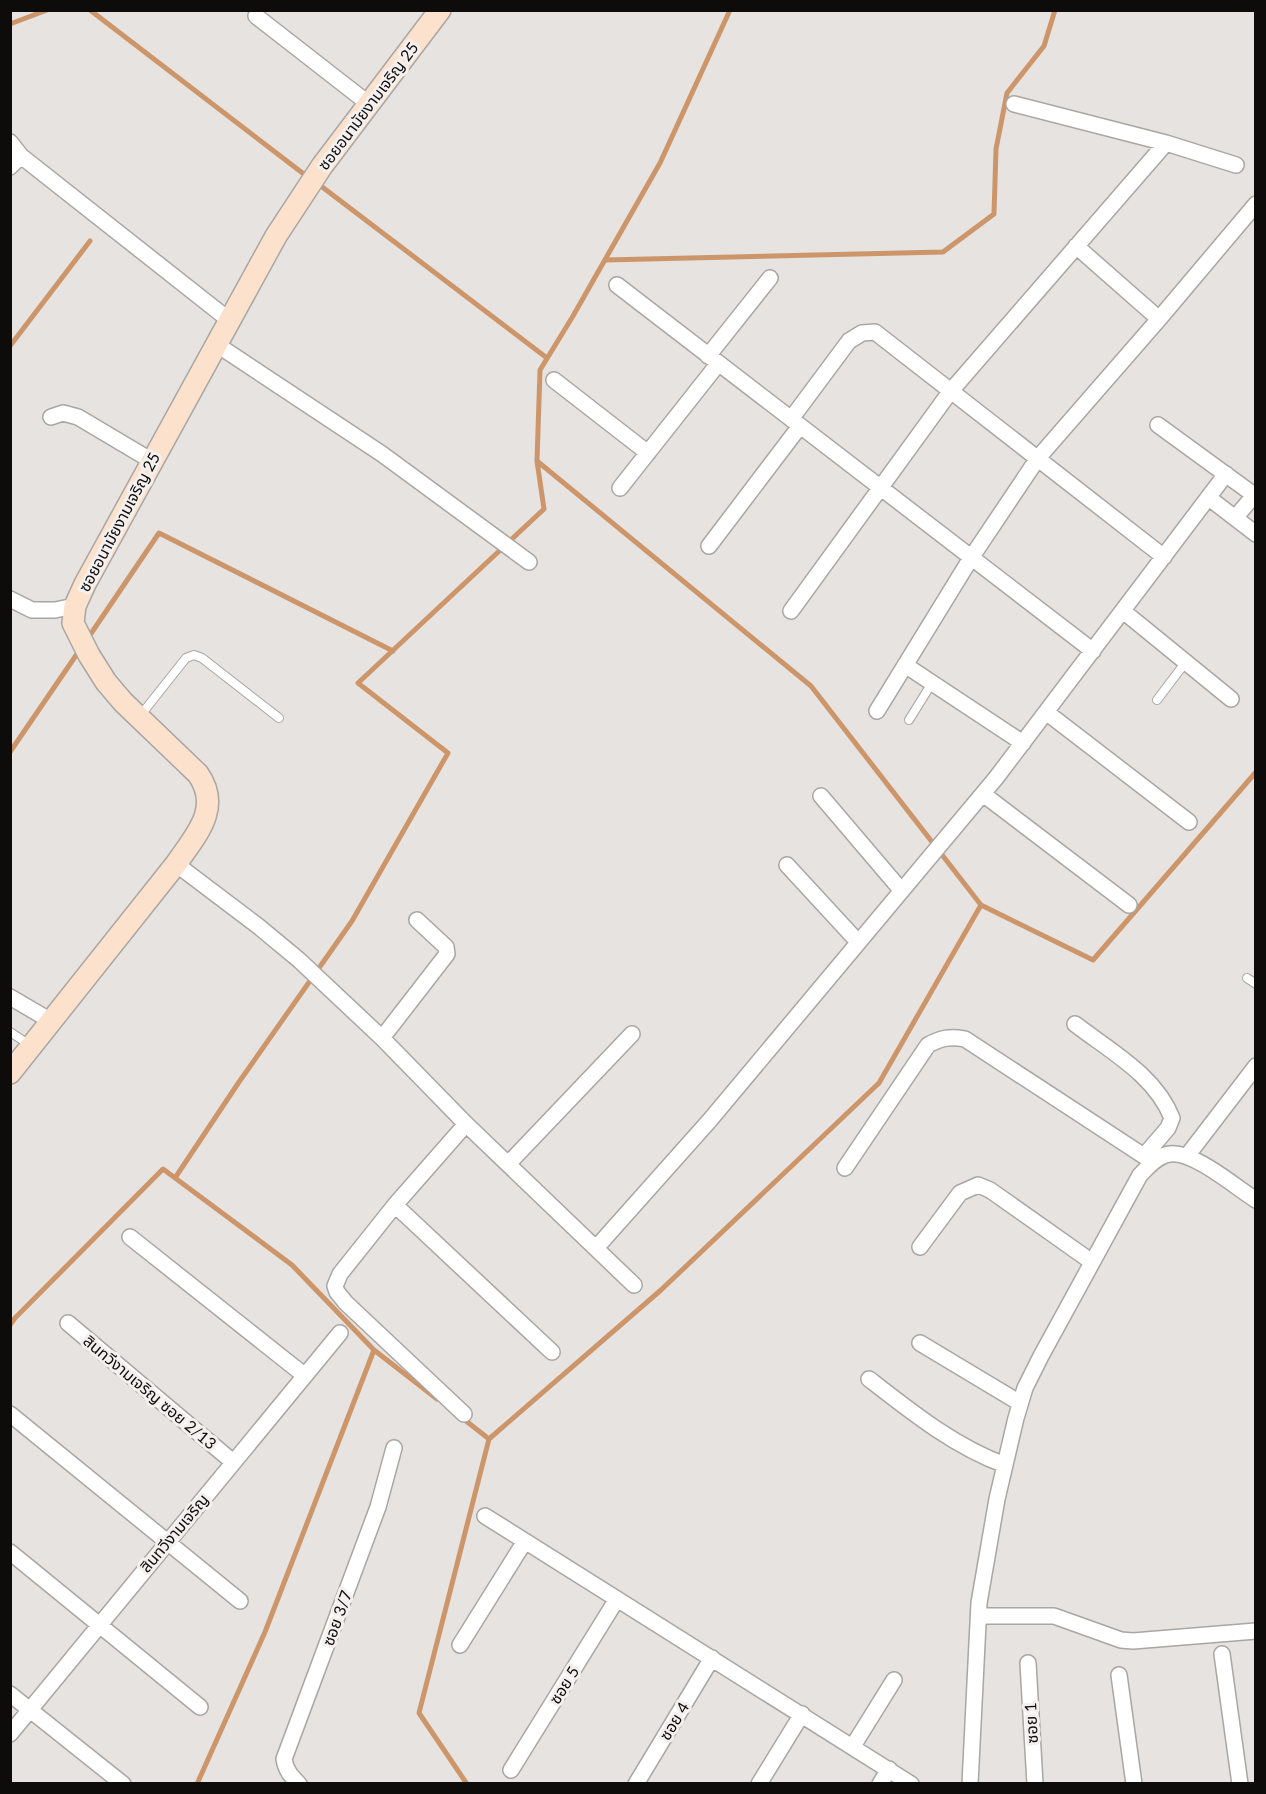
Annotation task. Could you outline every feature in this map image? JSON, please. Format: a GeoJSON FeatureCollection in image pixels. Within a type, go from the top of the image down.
{"type":"FeatureCollection","features":[{"type":"Feature","properties":{"kind":"street","name":"ซอยอนามัยงามเจริญ 25"},"geometry":{"type":"LineString","coordinates":[[10,1073],[176,864],[199,830],[206,814],[208,796],[198,774],[106,682],[73,623],[75,606],[276,236],[309,186],[440,10]]}},
{"type":"Feature","properties":{"kind":"street"},"geometry":{"type":"LineString","coordinates":[[256,16],[369,104]]}},
{"type":"Feature","properties":{"kind":"street"},"geometry":{"type":"LineString","coordinates":[[1014,104],[1166,143],[1236,165]]}},
{"type":"Feature","properties":{"kind":"street"},"geometry":{"type":"LineString","coordinates":[[10,142],[16,162],[229,320]]}},
{"type":"Feature","properties":{"kind":"street"},"geometry":{"type":"LineString","coordinates":[[791,611],[950,392],[1166,143]]}},
{"type":"Feature","properties":{"kind":"street"},"geometry":{"type":"LineString","coordinates":[[877,711],[971,558],[1038,458],[1256,204]]}},
{"type":"Feature","properties":{"kind":"street"},"geometry":{"type":"LineString","coordinates":[[1076,246],[1159,319]]}},
{"type":"Feature","properties":{"kind":"street"},"geometry":{"type":"LineString","coordinates":[[621,488],[770,278]]}},
{"type":"Feature","properties":{"kind":"street"},"geometry":{"type":"LineString","coordinates":[[617,285],[1093,651]]}},
{"type":"Feature","properties":{"kind":"street"},"geometry":{"type":"LineString","coordinates":[[710,546],[849,341],[869,331],[875,333],[1164,557]]}},
{"type":"Feature","properties":{"kind":"street"},"geometry":{"type":"LineString","coordinates":[[216,344],[382,454],[528,562]]}},
{"type":"Feature","properties":{"kind":"street"},"geometry":{"type":"LineString","coordinates":[[554,380],[648,453]]}},
{"type":"Feature","properties":{"kind":"street"},"geometry":{"type":"LineString","coordinates":[[51,417],[63,413],[78,417],[152,461]]}},
{"type":"Feature","properties":{"kind":"street"},"geometry":{"type":"LineString","coordinates":[[1158,425],[1211,465],[1255,494],[1235,518]]}},
{"type":"Feature","properties":{"kind":"street"},"geometry":{"type":"LineString","coordinates":[[596,1248],[710,1120],[983,794],[1226,474]]}},
{"type":"Feature","properties":{"kind":"street"},"geometry":{"type":"LineString","coordinates":[[1209,498],[1256,534]]}},
{"type":"Feature","properties":{"kind":"street"},"geometry":{"type":"LineString","coordinates":[[10,599],[32,610],[55,610],[75,606]]}},
{"type":"Feature","properties":{"kind":"street"},"geometry":{"type":"LineString","coordinates":[[1123,611],[1231,699]]}},
{"type":"Feature","properties":{"kind":"street"},"geometry":{"type":"LineString","coordinates":[[905,665],[1023,743]]}},
{"type":"Feature","properties":{"kind":"street"},"geometry":{"type":"LineString","coordinates":[[1046,712],[1189,822]]}},
{"type":"Feature","properties":{"kind":"street"},"geometry":{"type":"LineString","coordinates":[[983,794],[1129,905]]}},
{"type":"Feature","properties":{"kind":"street"},"geometry":{"type":"LineString","coordinates":[[821,796],[902,890]]}},
{"type":"Feature","properties":{"kind":"street"},"geometry":{"type":"LineString","coordinates":[[176,864],[258,926],[332,990],[466,1124],[634,1285]]}},
{"type":"Feature","properties":{"kind":"street"},"geometry":{"type":"LineString","coordinates":[[787,865],[858,942]]}},
{"type":"Feature","properties":{"kind":"street"},"geometry":{"type":"LineString","coordinates":[[382,1038],[447,954],[446,946],[417,920]]}},
{"type":"Feature","properties":{"kind":"street"},"geometry":{"type":"LineString","coordinates":[[10,998],[51,1021]]}},
{"type":"Feature","properties":{"kind":"street"},"geometry":{"type":"LineString","coordinates":[[970,1784],[978,1616],[993,1522],[1020,1403],[1037,1364],[1172,1118],[1167,1104],[1148,1080],[1076,1024]]}},
{"type":"Feature","properties":{"kind":"street"},"geometry":{"type":"LineString","coordinates":[[508,1164],[632,1034]]}},
{"type":"Feature","properties":{"kind":"street"},"geometry":{"type":"LineString","coordinates":[[845,1168],[928,1045],[953,1036],[965,1039],[1149,1159],[1168,1154],[1187,1156],[1256,1200]]}},
{"type":"Feature","properties":{"kind":"street"},"geometry":{"type":"LineString","coordinates":[[1187,1156],[1256,1066]]}},
{"type":"Feature","properties":{"kind":"street"},"geometry":{"type":"LineString","coordinates":[[464,1414],[346,1303],[335,1286],[340,1274],[466,1124]]}},
{"type":"Feature","properties":{"kind":"street"},"geometry":{"type":"LineString","coordinates":[[920,1247],[960,1193],[978,1185],[990,1190],[1092,1263]]}},
{"type":"Feature","properties":{"kind":"street"},"geometry":{"type":"LineString","coordinates":[[395,1206],[552,1352]]}},
{"type":"Feature","properties":{"kind":"street"},"geometry":{"type":"LineString","coordinates":[[130,1237],[304,1375]]}},
{"type":"Feature","properties":{"kind":"street","name":"สินทวีงามเจริญ ซอย 2/13"},"geometry":{"type":"LineString","coordinates":[[68,1323],[233,1462]]}},
{"type":"Feature","properties":{"kind":"street","name":"สินทวีงามเจริญ"},"geometry":{"type":"LineString","coordinates":[[10,1734],[340,1333]]}},
{"type":"Feature","properties":{"kind":"street"},"geometry":{"type":"LineString","coordinates":[[920,1343],[1020,1403]]}},
{"type":"Feature","properties":{"kind":"street"},"geometry":{"type":"LineString","coordinates":[[869,1379],[931,1425],[986,1458],[1005,1465]]}},
{"type":"Feature","properties":{"kind":"street"},"geometry":{"type":"LineString","coordinates":[[10,1414],[240,1601]]}},
{"type":"Feature","properties":{"kind":"street","name":"ซอย 3/7"},"geometry":{"type":"LineString","coordinates":[[299,1784],[285,1768],[284,1759],[378,1508],[394,1448]]}},
{"type":"Feature","properties":{"kind":"street"},"geometry":{"type":"LineString","coordinates":[[485,1516],[911,1784]]}},
{"type":"Feature","properties":{"kind":"street"},"geometry":{"type":"LineString","coordinates":[[460,1645],[525,1541]]}},
{"type":"Feature","properties":{"kind":"street"},"geometry":{"type":"LineString","coordinates":[[10,1552],[200,1707]]}},
{"type":"Feature","properties":{"kind":"street","name":"ซอย 5"},"geometry":{"type":"LineString","coordinates":[[511,1770],[617,1599]]}},
{"type":"Feature","properties":{"kind":"street"},"geometry":{"type":"LineString","coordinates":[[978,1616],[1054,1616],[1121,1640],[1256,1631]]}},
{"type":"Feature","properties":{"kind":"street"},"geometry":{"type":"LineString","coordinates":[[1222,1654],[1240,1784]]}},
{"type":"Feature","properties":{"kind":"street","name":"ซอย 4"},"geometry":{"type":"LineString","coordinates":[[636,1784],[712,1658]]}},
{"type":"Feature","properties":{"kind":"street","name":"ซอย 1"},"geometry":{"type":"LineString","coordinates":[[1028,1663],[1035,1784]]}},
{"type":"Feature","properties":{"kind":"street"},"geometry":{"type":"LineString","coordinates":[[1119,1675],[1134,1784]]}},
{"type":"Feature","properties":{"kind":"street"},"geometry":{"type":"LineString","coordinates":[[853,1746],[894,1680]]}},
{"type":"Feature","properties":{"kind":"street"},"geometry":{"type":"LineString","coordinates":[[10,1694],[123,1784]]}},
{"type":"Feature","properties":{"kind":"street"},"geometry":{"type":"LineString","coordinates":[[759,1784],[802,1714]]}},
{"type":"Feature","properties":{"kind":"street"},"geometry":{"type":"LineString","coordinates":[[880,1784],[889,1769]]}},
{"type":"Feature","properties":{"kind":"lane"},"geometry":{"type":"LineString","coordinates":[[139,717],[186,658],[194,655],[202,657],[279,718]]}},
{"type":"Feature","properties":{"kind":"lane"},"geometry":{"type":"LineString","coordinates":[[1157,700],[1185,663]]}},
{"type":"Feature","properties":{"kind":"lane"},"geometry":{"type":"LineString","coordinates":[[909,720],[932,683]]}},
{"type":"Feature","properties":{"kind":"lane"},"geometry":{"type":"LineString","coordinates":[[1247,978],[1256,984]]}},
{"type":"Feature","properties":{"kind":"lane"},"geometry":{"type":"LineString","coordinates":[[10,1032],[32,1046]]}},
{"type":"Feature","properties":{"kind":"waterway"},"geometry":{"type":"LineString","coordinates":[[10,24],[47,10]]}},
{"type":"Feature","properties":{"kind":"waterway"},"geometry":{"type":"LineString","coordinates":[[90,10],[309,178]]}},
{"type":"Feature","properties":{"kind":"waterway"},"geometry":{"type":"LineString","coordinates":[[537,461],[540,370],[660,163],[730,10]]}},
{"type":"Feature","properties":{"kind":"waterway"},"geometry":{"type":"LineString","coordinates":[[605,260],[943,252],[994,214],[996,149],[1007,93],[1044,46],[1055,10]]}},
{"type":"Feature","properties":{"kind":"waterway"},"geometry":{"type":"LineString","coordinates":[[317,183],[547,358]]}},
{"type":"Feature","properties":{"kind":"waterway"},"geometry":{"type":"LineString","coordinates":[[10,346],[90,241]]}},
{"type":"Feature","properties":{"kind":"waterway"},"geometry":{"type":"LineString","coordinates":[[175,1178],[352,921],[448,753],[358,683],[544,509],[537,461],[811,686],[981,905],[1093,960],[1256,772]]}},
{"type":"Feature","properties":{"kind":"waterway"},"geometry":{"type":"LineString","coordinates":[[88,638],[159,533],[393,651]]}},
{"type":"Feature","properties":{"kind":"waterway"},"geometry":{"type":"LineString","coordinates":[[10,752],[79,651]]}},
{"type":"Feature","properties":{"kind":"waterway"},"geometry":{"type":"LineString","coordinates":[[467,1784],[419,1713],[489,1439],[661,1290],[879,1083],[981,905]]}},
{"type":"Feature","properties":{"kind":"waterway"},"geometry":{"type":"LineString","coordinates":[[10,1325],[163,1169],[292,1265],[374,1350],[437,1399]]}},
{"type":"Feature","properties":{"kind":"waterway"},"geometry":{"type":"LineString","coordinates":[[197,1784],[265,1632],[374,1350]]}},
{"type":"Feature","properties":{"kind":"waterway"},"geometry":{"type":"LineString","coordinates":[[461,1417],[489,1439]]}}]}
